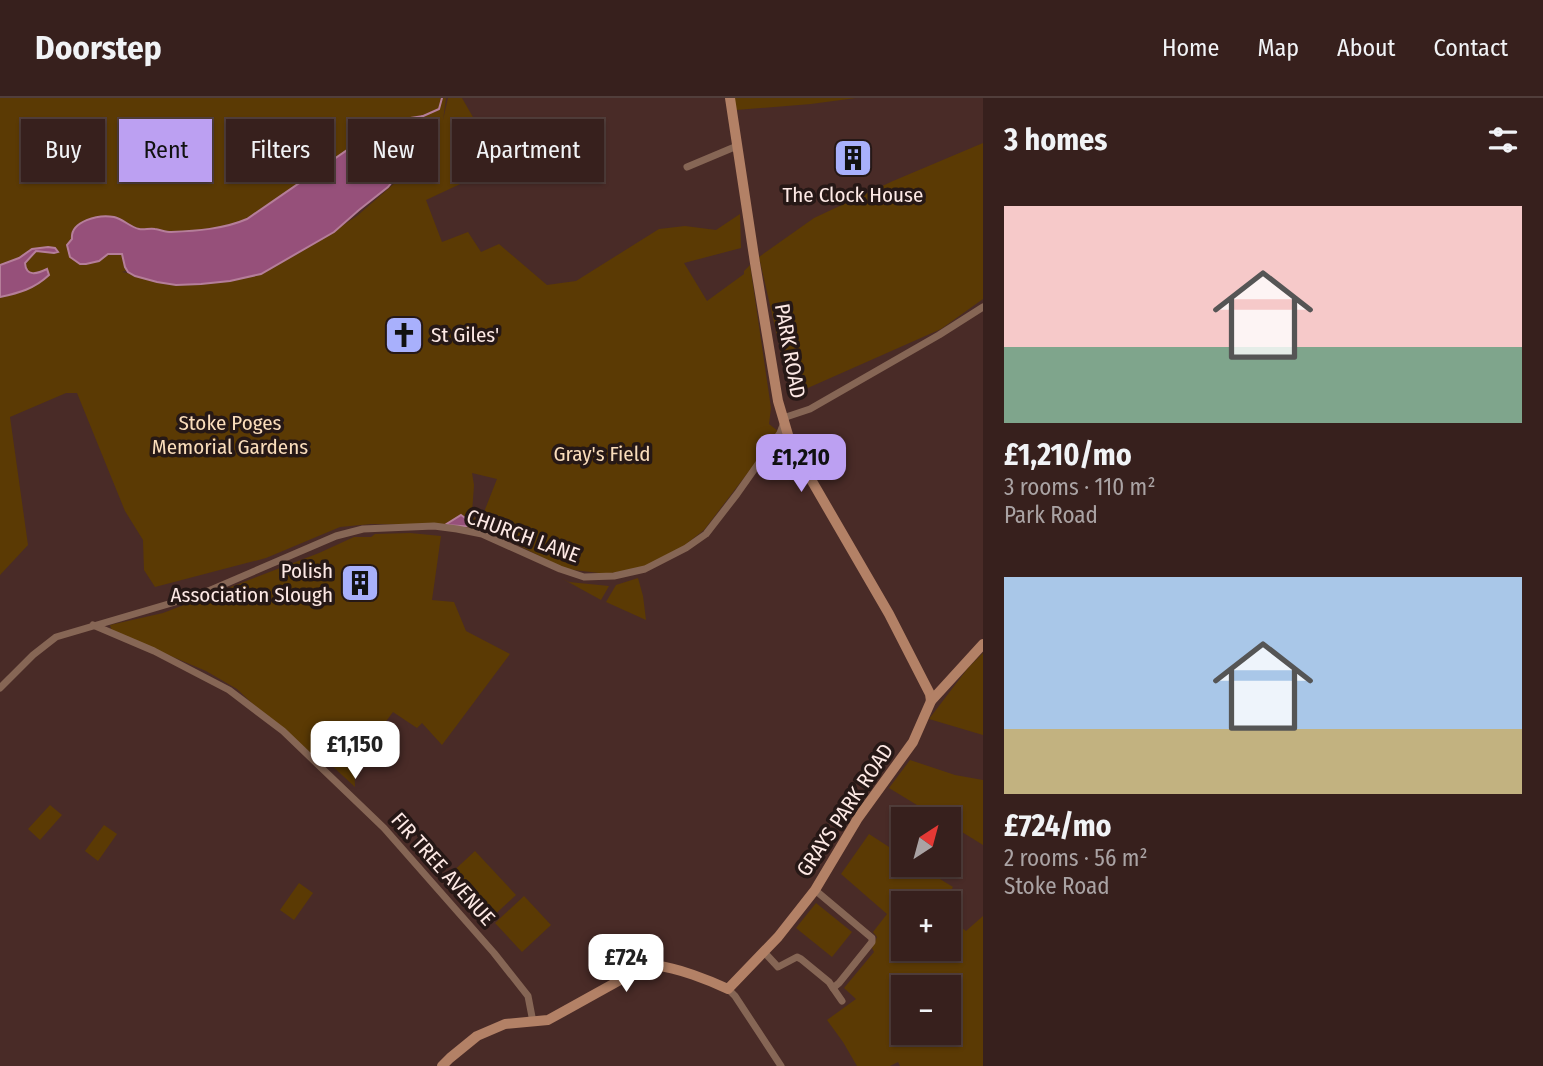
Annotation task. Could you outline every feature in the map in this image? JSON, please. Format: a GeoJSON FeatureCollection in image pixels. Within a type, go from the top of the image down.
{"type":"FeatureCollection","features":[{"type":"Feature","properties":{"kind":"main road","name":"PARK ROAD"},"geometry":{"type":"LineString","coordinates":[[730,98],[778,401],[791,445],[889,614],[930,694],[931,701]]}},
{"type":"Feature","properties":{"kind":"main road","name":"GRAYS PARK ROAD"},"geometry":{"type":"LineString","coordinates":[[728,989],[764,952],[815,890],[858,818],[913,742],[931,701],[983,644]]}},
{"type":"Feature","properties":{"kind":"main road"},"geometry":{"type":"LineString","coordinates":[[442,1066],[477,1036],[505,1024],[548,1020],[640,969],[655,966],[682,972],[728,989]]}},
{"type":"Feature","properties":{"kind":"street"},"geometry":{"type":"LineString","coordinates":[[687,167],[737,146]]}},
{"type":"Feature","properties":{"kind":"street"},"geometry":{"type":"LineString","coordinates":[[784,422],[786,417],[810,409],[983,307]]}},
{"type":"Feature","properties":{"kind":"street","name":"CHURCH LANE"},"geometry":{"type":"LineString","coordinates":[[0,688],[56,636],[199,595],[336,536],[363,529],[435,526],[482,534],[560,569],[584,576],[614,576],[645,569],[676,554],[706,534],[780,433],[784,422]]}},
{"type":"Feature","properties":{"kind":"street","name":"FIR TREE AVENUE"},"geometry":{"type":"LineString","coordinates":[[92,625],[154,651],[229,690],[283,731],[384,828],[494,953],[528,996],[533,1022]]}},
{"type":"Feature","properties":{"kind":"street"},"geometry":{"type":"LineString","coordinates":[[815,890],[872,938],[870,946],[833,988]]}},
{"type":"Feature","properties":{"kind":"street"},"geometry":{"type":"LineString","coordinates":[[764,952],[778,967]]}},
{"type":"Feature","properties":{"kind":"street"},"geometry":{"type":"LineString","coordinates":[[770,973],[797,957],[833,988],[842,1001]]}},
{"type":"Feature","properties":{"kind":"street"},"geometry":{"type":"LineString","coordinates":[[728,989],[781,1066]]}},
{"type":"Feature","properties":{"kind":"green space"},"geometry":{"type":"Polygon","coordinates":[[[0,98],[446,98],[443,120],[448,98],[462,98],[474,119],[452,119],[452,182],[465,182],[426,200],[442,242],[468,232],[481,252],[499,244],[547,285],[576,281],[659,229],[685,226],[716,230],[740,214],[741,248],[684,263],[707,301],[744,274],[750,265],[771,408],[769,424],[779,432],[704,530],[681,548],[645,566],[608,574],[565,569],[504,538],[484,512],[497,479],[472,473],[472,513],[478,523],[477,529],[444,525],[371,524],[340,527],[266,558],[155,587],[144,570],[143,540],[125,511],[77,393],[66,393],[10,417],[28,545],[0,575],[0,98]],[[348,119],[348,182],[359,182],[248,232],[122,272],[201,284],[230,281],[261,274],[357,216],[396,182],[438,182],[438,119],[348,119]]]}},
{"type":"Feature","properties":{"kind":"green space"},"geometry":{"type":"Polygon","coordinates":[[[734,98],[856,98],[736,110],[734,98]]]}},
{"type":"Feature","properties":{"kind":"green space"},"geometry":{"type":"Polygon","coordinates":[[[983,143],[983,299],[941,329],[792,395],[759,257],[814,218],[983,143]]]}},
{"type":"Feature","properties":{"kind":"green space"},"geometry":{"type":"Polygon","coordinates":[[[410,533],[441,536],[432,600],[454,602],[466,631],[510,654],[442,745],[422,723],[417,728],[393,712],[354,764],[355,787],[329,763],[299,748],[237,689],[206,671],[112,631],[110,625],[163,613],[354,537],[410,533]]]}},
{"type":"Feature","properties":{"kind":"green space"},"geometry":{"type":"Polygon","coordinates":[[[561,578],[569,582],[609,586],[601,600],[561,578]]]}},
{"type":"Feature","properties":{"kind":"green space"},"geometry":{"type":"Polygon","coordinates":[[[638,578],[646,620],[606,602],[616,585],[638,578]]]}},
{"type":"Feature","properties":{"kind":"green space"},"geometry":{"type":"Polygon","coordinates":[[[983,653],[983,735],[929,719],[968,668],[983,653]]]}},
{"type":"Feature","properties":{"kind":"green space"},"geometry":{"type":"Polygon","coordinates":[[[910,760],[955,775],[983,780],[983,845],[961,831],[961,807],[920,807],[889,788],[910,760]]]}},
{"type":"Feature","properties":{"kind":"green space"},"geometry":{"type":"Polygon","coordinates":[[[50,805],[62,815],[40,840],[28,829],[50,805]]]}},
{"type":"Feature","properties":{"kind":"green space"},"geometry":{"type":"Polygon","coordinates":[[[104,825],[117,834],[98,861],[85,851],[104,825]]]}},
{"type":"Feature","properties":{"kind":"green space"},"geometry":{"type":"Polygon","coordinates":[[[869,834],[891,848],[891,877],[937,877],[953,887],[950,891],[891,891],[891,961],[961,961],[961,927],[966,931],[983,916],[983,1066],[900,1066],[898,1062],[890,1066],[857,1066],[827,1020],[856,999],[844,988],[874,952],[872,948],[877,937],[873,932],[887,914],[841,874],[869,834]]]}},
{"type":"Feature","properties":{"kind":"green space"},"geometry":{"type":"Polygon","coordinates":[[[475,851],[516,895],[489,920],[448,876],[475,851]]]}},
{"type":"Feature","properties":{"kind":"green space"},"geometry":{"type":"Polygon","coordinates":[[[299,883],[313,893],[294,920],[280,910],[299,883]]]}},
{"type":"Feature","properties":{"kind":"green space"},"geometry":{"type":"Polygon","coordinates":[[[524,896],[551,925],[522,952],[495,923],[524,896]]]}},
{"type":"Feature","properties":{"kind":"green space"},"geometry":{"type":"Polygon","coordinates":[[[816,903],[852,932],[832,957],[796,928],[816,903]]]}},
{"type":"Feature","properties":{"kind":"shaded area"},"geometry":{"type":"Polygon","coordinates":[[[348,150],[348,182],[392,182],[334,232],[261,274],[230,281],[176,285],[128,272],[122,254],[108,254],[99,261],[86,264],[80,264],[70,257],[67,245],[80,223],[87,220],[114,217],[139,229],[171,232],[219,227],[247,219],[301,182],[334,182],[334,159],[348,150]]]}},
{"type":"Feature","properties":{"kind":"shaded area"},"geometry":{"type":"Polygon","coordinates":[[[55,248],[58,252],[36,251],[25,263],[27,271],[36,273],[47,269],[49,275],[26,290],[0,297],[0,265],[19,258],[32,249],[55,248]]]}},
{"type":"Feature","properties":{"kind":"shaded area"},"geometry":{"type":"Polygon","coordinates":[[[461,515],[477,523],[476,527],[445,525],[461,515]]]}},
{"type":"Feature","properties":{"kind":"waterway"},"geometry":{"type":"LineString","coordinates":[[421,117],[439,109],[442,98]]}},
{"type":"Feature","properties":{"kind":"place","name":"The Clock House"},"geometry":{"type":"Point","coordinates":[853,158]}},
{"type":"Feature","properties":{"kind":"place","name":"St Giles'"},"geometry":{"type":"Point","coordinates":[404,335]}},
{"type":"Feature","properties":{"kind":"place","name":"Polish Association Slough"},"geometry":{"type":"Point","coordinates":[360,583]}},
{"type":"Feature","properties":{"kind":"park label","name":"Stoke Poges Memorial Gardens"},"geometry":{"type":"Point","coordinates":[230,435]}},
{"type":"Feature","properties":{"kind":"park label","name":"Gray's Field"},"geometry":{"type":"Point","coordinates":[602,454]}}]}
